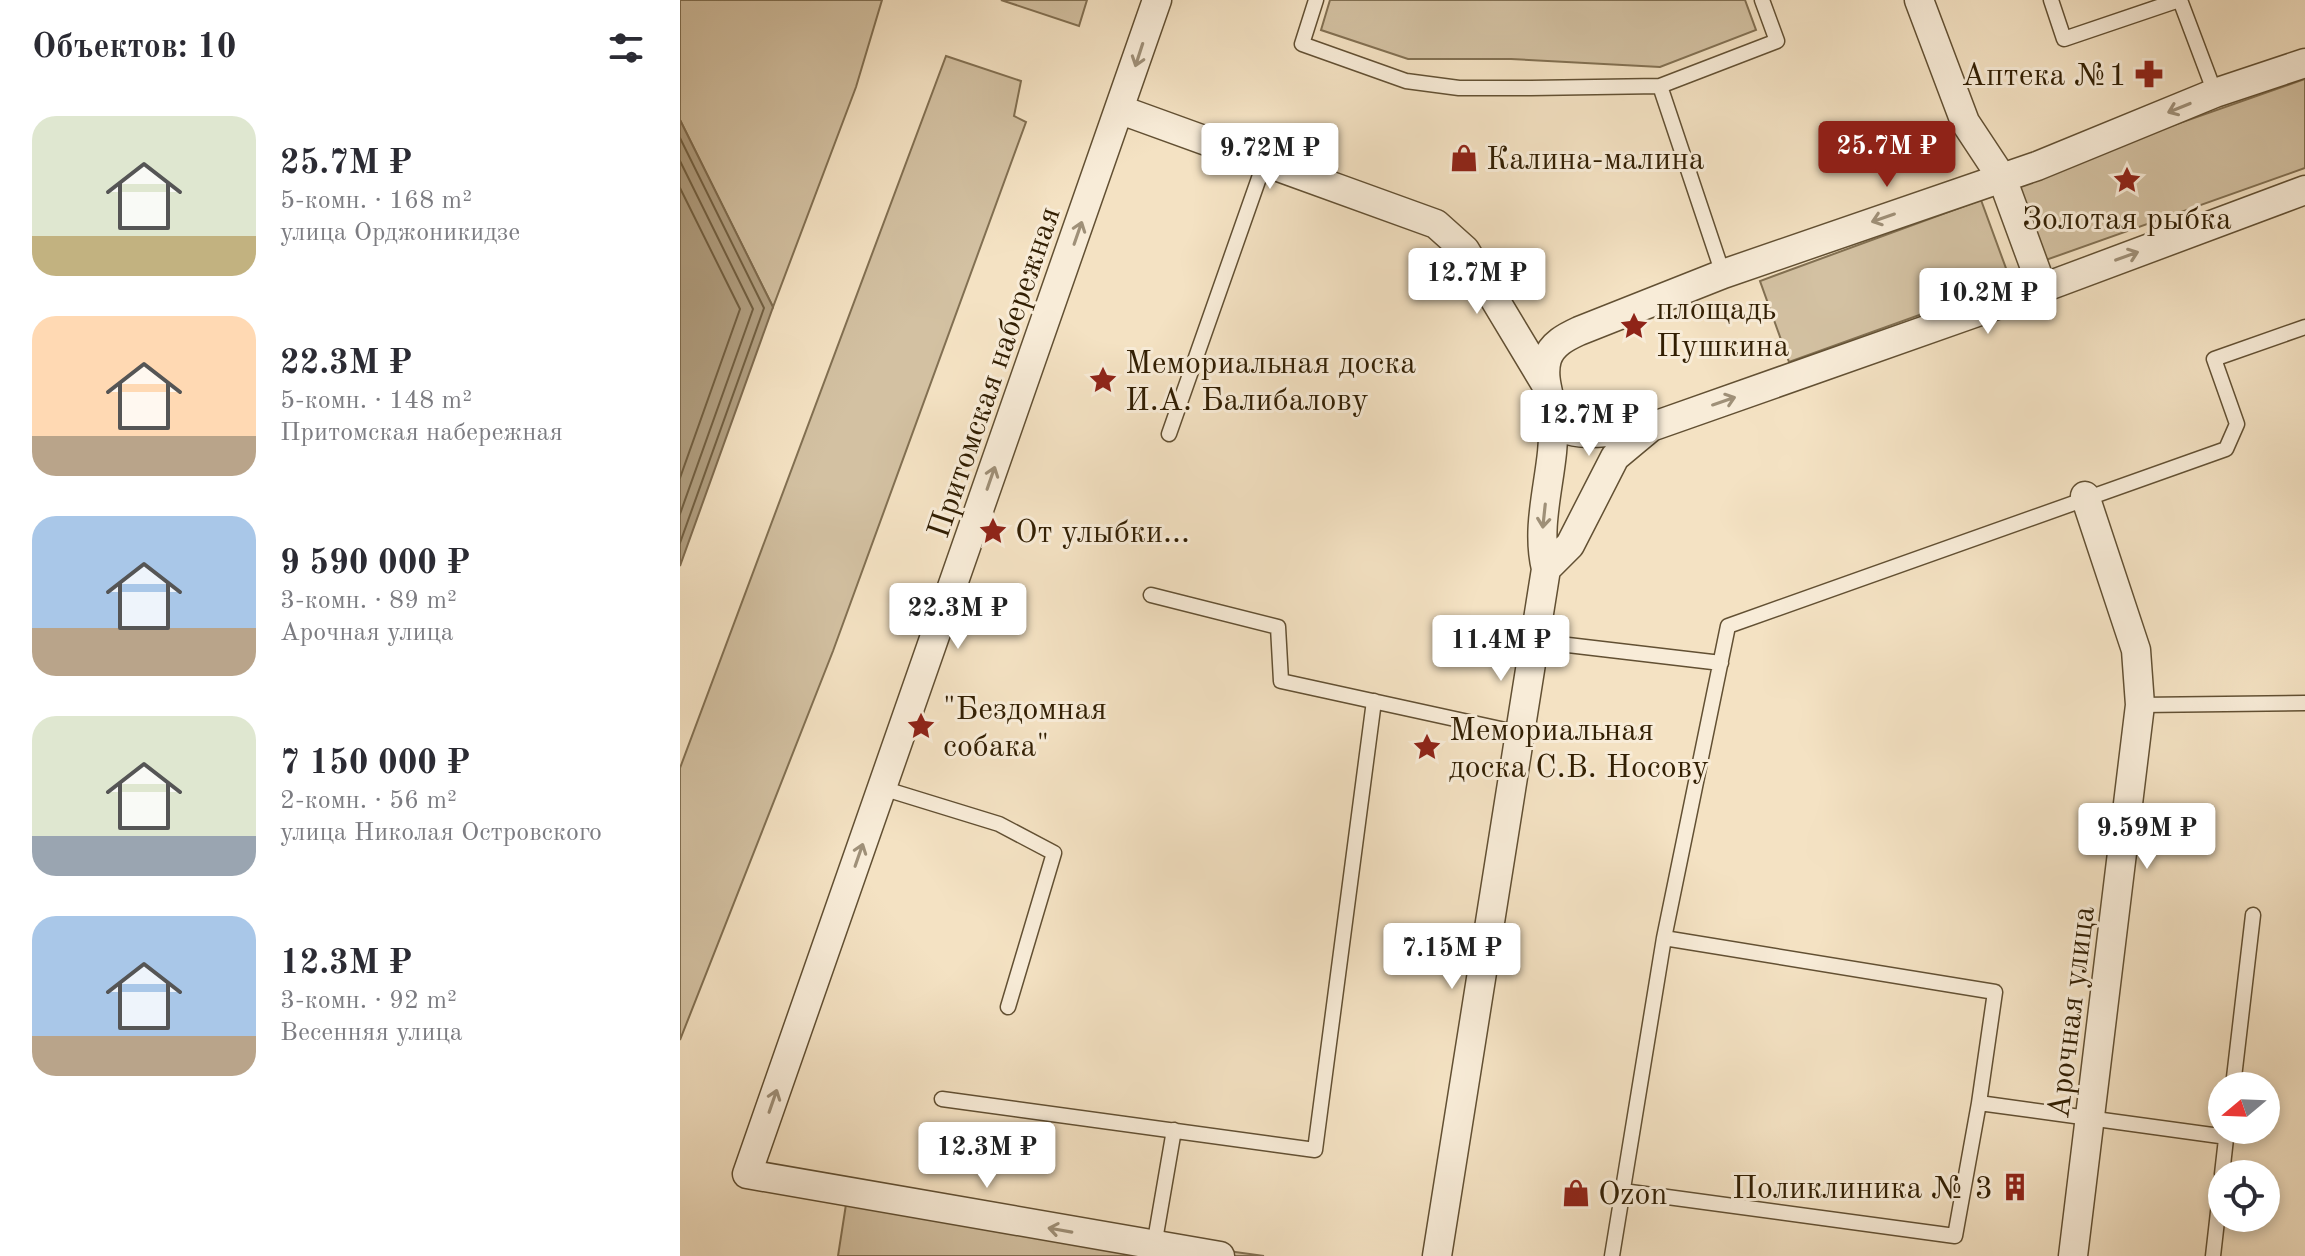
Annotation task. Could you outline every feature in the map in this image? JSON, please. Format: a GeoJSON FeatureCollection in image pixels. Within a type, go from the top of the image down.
{"type":"FeatureCollection","features":[{"type":"Feature","properties":{"kind":"street","name":"Притомская набережная"},"geometry":{"type":"LineString","coordinates":[[1154,1246],[747,1174],[1157,0]]}},
{"type":"Feature","properties":{"kind":"street"},"geometry":{"type":"LineString","coordinates":[[1919,0],[1965,122],[2002,178],[2042,287]]}},
{"type":"Feature","properties":{"kind":"street"},"geometry":{"type":"LineString","coordinates":[[1437,1256],[1546,569],[1542,536],[1553,420],[1545,383],[1547,360],[1561,340],[1723,274],[2002,178],[2215,93],[2305,63]]}},
{"type":"Feature","properties":{"kind":"street"},"geometry":{"type":"LineString","coordinates":[[1121,110],[1436,224],[1465,250],[1545,383]]}},
{"type":"Feature","properties":{"kind":"street"},"geometry":{"type":"LineString","coordinates":[[1553,420],[1559,428],[1573,433],[1651,427],[2305,190]]}},
{"type":"Feature","properties":{"kind":"street"},"geometry":{"type":"LineString","coordinates":[[1546,569],[1570,545],[1600,480],[1615,457],[1651,427]]}},
{"type":"Feature","properties":{"kind":"street","name":"Арочная улица"},"geometry":{"type":"LineString","coordinates":[[2073,1256],[2092,1120],[2140,705],[2136,650],[2085,496]]}},
{"type":"Feature","properties":{"kind":"street"},"geometry":{"type":"LineString","coordinates":[[1154,1246],[1220,1256]]}},
{"type":"Feature","properties":{"kind":"lane"},"geometry":{"type":"LineString","coordinates":[[1316,0],[1302,44],[1406,81],[1459,88],[1660,86],[1777,41],[1762,0]]}},
{"type":"Feature","properties":{"kind":"lane"},"geometry":{"type":"LineString","coordinates":[[2051,0],[2064,39],[2179,0],[2215,93]]}},
{"type":"Feature","properties":{"kind":"lane"},"geometry":{"type":"LineString","coordinates":[[1660,86],[1723,274]]}},
{"type":"Feature","properties":{"kind":"lane"},"geometry":{"type":"LineString","coordinates":[[1169,434],[1265,161]]}},
{"type":"Feature","properties":{"kind":"lane"},"geometry":{"type":"LineString","coordinates":[[1612,1256],[1664,938],[1728,626],[2085,496],[2226,449],[2237,424],[2214,359],[2305,327]]}},
{"type":"Feature","properties":{"kind":"lane"},"geometry":{"type":"LineString","coordinates":[[1151,595],[1278,627],[1281,681],[1519,733]]}},
{"type":"Feature","properties":{"kind":"lane"},"geometry":{"type":"LineString","coordinates":[[1534,641],[1721,663]]}},
{"type":"Feature","properties":{"kind":"lane"},"geometry":{"type":"LineString","coordinates":[[942,1099],[1315,1150],[1374,701]]}},
{"type":"Feature","properties":{"kind":"lane"},"geometry":{"type":"LineString","coordinates":[[2140,705],[2305,703]]}},
{"type":"Feature","properties":{"kind":"lane"},"geometry":{"type":"LineString","coordinates":[[882,788],[999,824],[1054,853],[1008,1007]]}},
{"type":"Feature","properties":{"kind":"lane"},"geometry":{"type":"LineString","coordinates":[[2235,1072],[2253,915]]}},
{"type":"Feature","properties":{"kind":"lane"},"geometry":{"type":"LineString","coordinates":[[1623,1191],[1955,1236],[1979,1103],[1995,992],[1664,938]]}},
{"type":"Feature","properties":{"kind":"lane"},"geometry":{"type":"LineString","coordinates":[[1979,1103],[2092,1120],[2208,1131]]}},
{"type":"Feature","properties":{"kind":"lane"},"geometry":{"type":"LineString","coordinates":[[1154,1246],[1174,1130]]}},
{"type":"Feature","properties":{"kind":"lane"},"geometry":{"type":"LineString","coordinates":[[2213,1256],[2216,1232]]}},
{"type":"Feature","properties":{"kind":"shaded area"},"geometry":{"type":"Polygon","coordinates":[[[680,0],[882,0],[856,87],[773,307],[680,120],[680,0]]]}},
{"type":"Feature","properties":{"kind":"shaded area"},"geometry":{"type":"Polygon","coordinates":[[[1001,0],[1087,0],[1079,26],[1001,0]]]}},
{"type":"Feature","properties":{"kind":"shaded area"},"geometry":{"type":"Polygon","coordinates":[[[1330,0],[1745,0],[1756,30],[1660,67],[1511,59],[1408,59],[1321,30],[1330,0]]]}},
{"type":"Feature","properties":{"kind":"shaded area"},"geometry":{"type":"Polygon","coordinates":[[[946,56],[1021,81],[1014,116],[1026,122],[833,651],[680,1040],[680,768],[946,56]]]}},
{"type":"Feature","properties":{"kind":"shaded area"},"geometry":{"type":"Polygon","coordinates":[[[2305,79],[2305,168],[2043,261],[2015,181],[2305,79]]]}},
{"type":"Feature","properties":{"kind":"shaded area"},"geometry":{"type":"Polygon","coordinates":[[[1981,200],[2011,282],[1789,362],[1760,281],[1981,200]]]}},
{"type":"Feature","properties":{"kind":"shaded area"},"geometry":{"type":"Polygon","coordinates":[[[847,1198],[1264,1256],[838,1256],[847,1198]]]}},
{"type":"Feature","properties":{"kind":"water"},"geometry":{"type":"Polygon","coordinates":[[[680,120],[773,307],[680,566],[680,120]]]}},
{"type":"Feature","properties":{"kind":"place","name":"Аптека №1"},"geometry":{"type":"Point","coordinates":[2149,74]}},
{"type":"Feature","properties":{"kind":"place","name":"Калина-малина"},"geometry":{"type":"Point","coordinates":[1464,158]}},
{"type":"Feature","properties":{"kind":"place","name":"Золотая рыбка"},"geometry":{"type":"Point","coordinates":[2127,180]}},
{"type":"Feature","properties":{"kind":"place","name":"площадь Пушкина"},"geometry":{"type":"Point","coordinates":[1634,326]}},
{"type":"Feature","properties":{"kind":"place","name":"Мемориальная доска И.А. Балибалову"},"geometry":{"type":"Point","coordinates":[1103,380]}},
{"type":"Feature","properties":{"kind":"place","name":"От улыбки..."},"geometry":{"type":"Point","coordinates":[993,531]}},
{"type":"Feature","properties":{"kind":"place","name":"\"Бездомная собака\""},"geometry":{"type":"Point","coordinates":[921,726]}},
{"type":"Feature","properties":{"kind":"place","name":"Мемориальная доска С.В. Носову"},"geometry":{"type":"Point","coordinates":[1427,747]}},
{"type":"Feature","properties":{"kind":"place","name":"Поликлиника № 3"},"geometry":{"type":"Point","coordinates":[2015,1187]}},
{"type":"Feature","properties":{"kind":"place","name":"Ozon"},"geometry":{"type":"Point","coordinates":[1576,1193]}}]}
